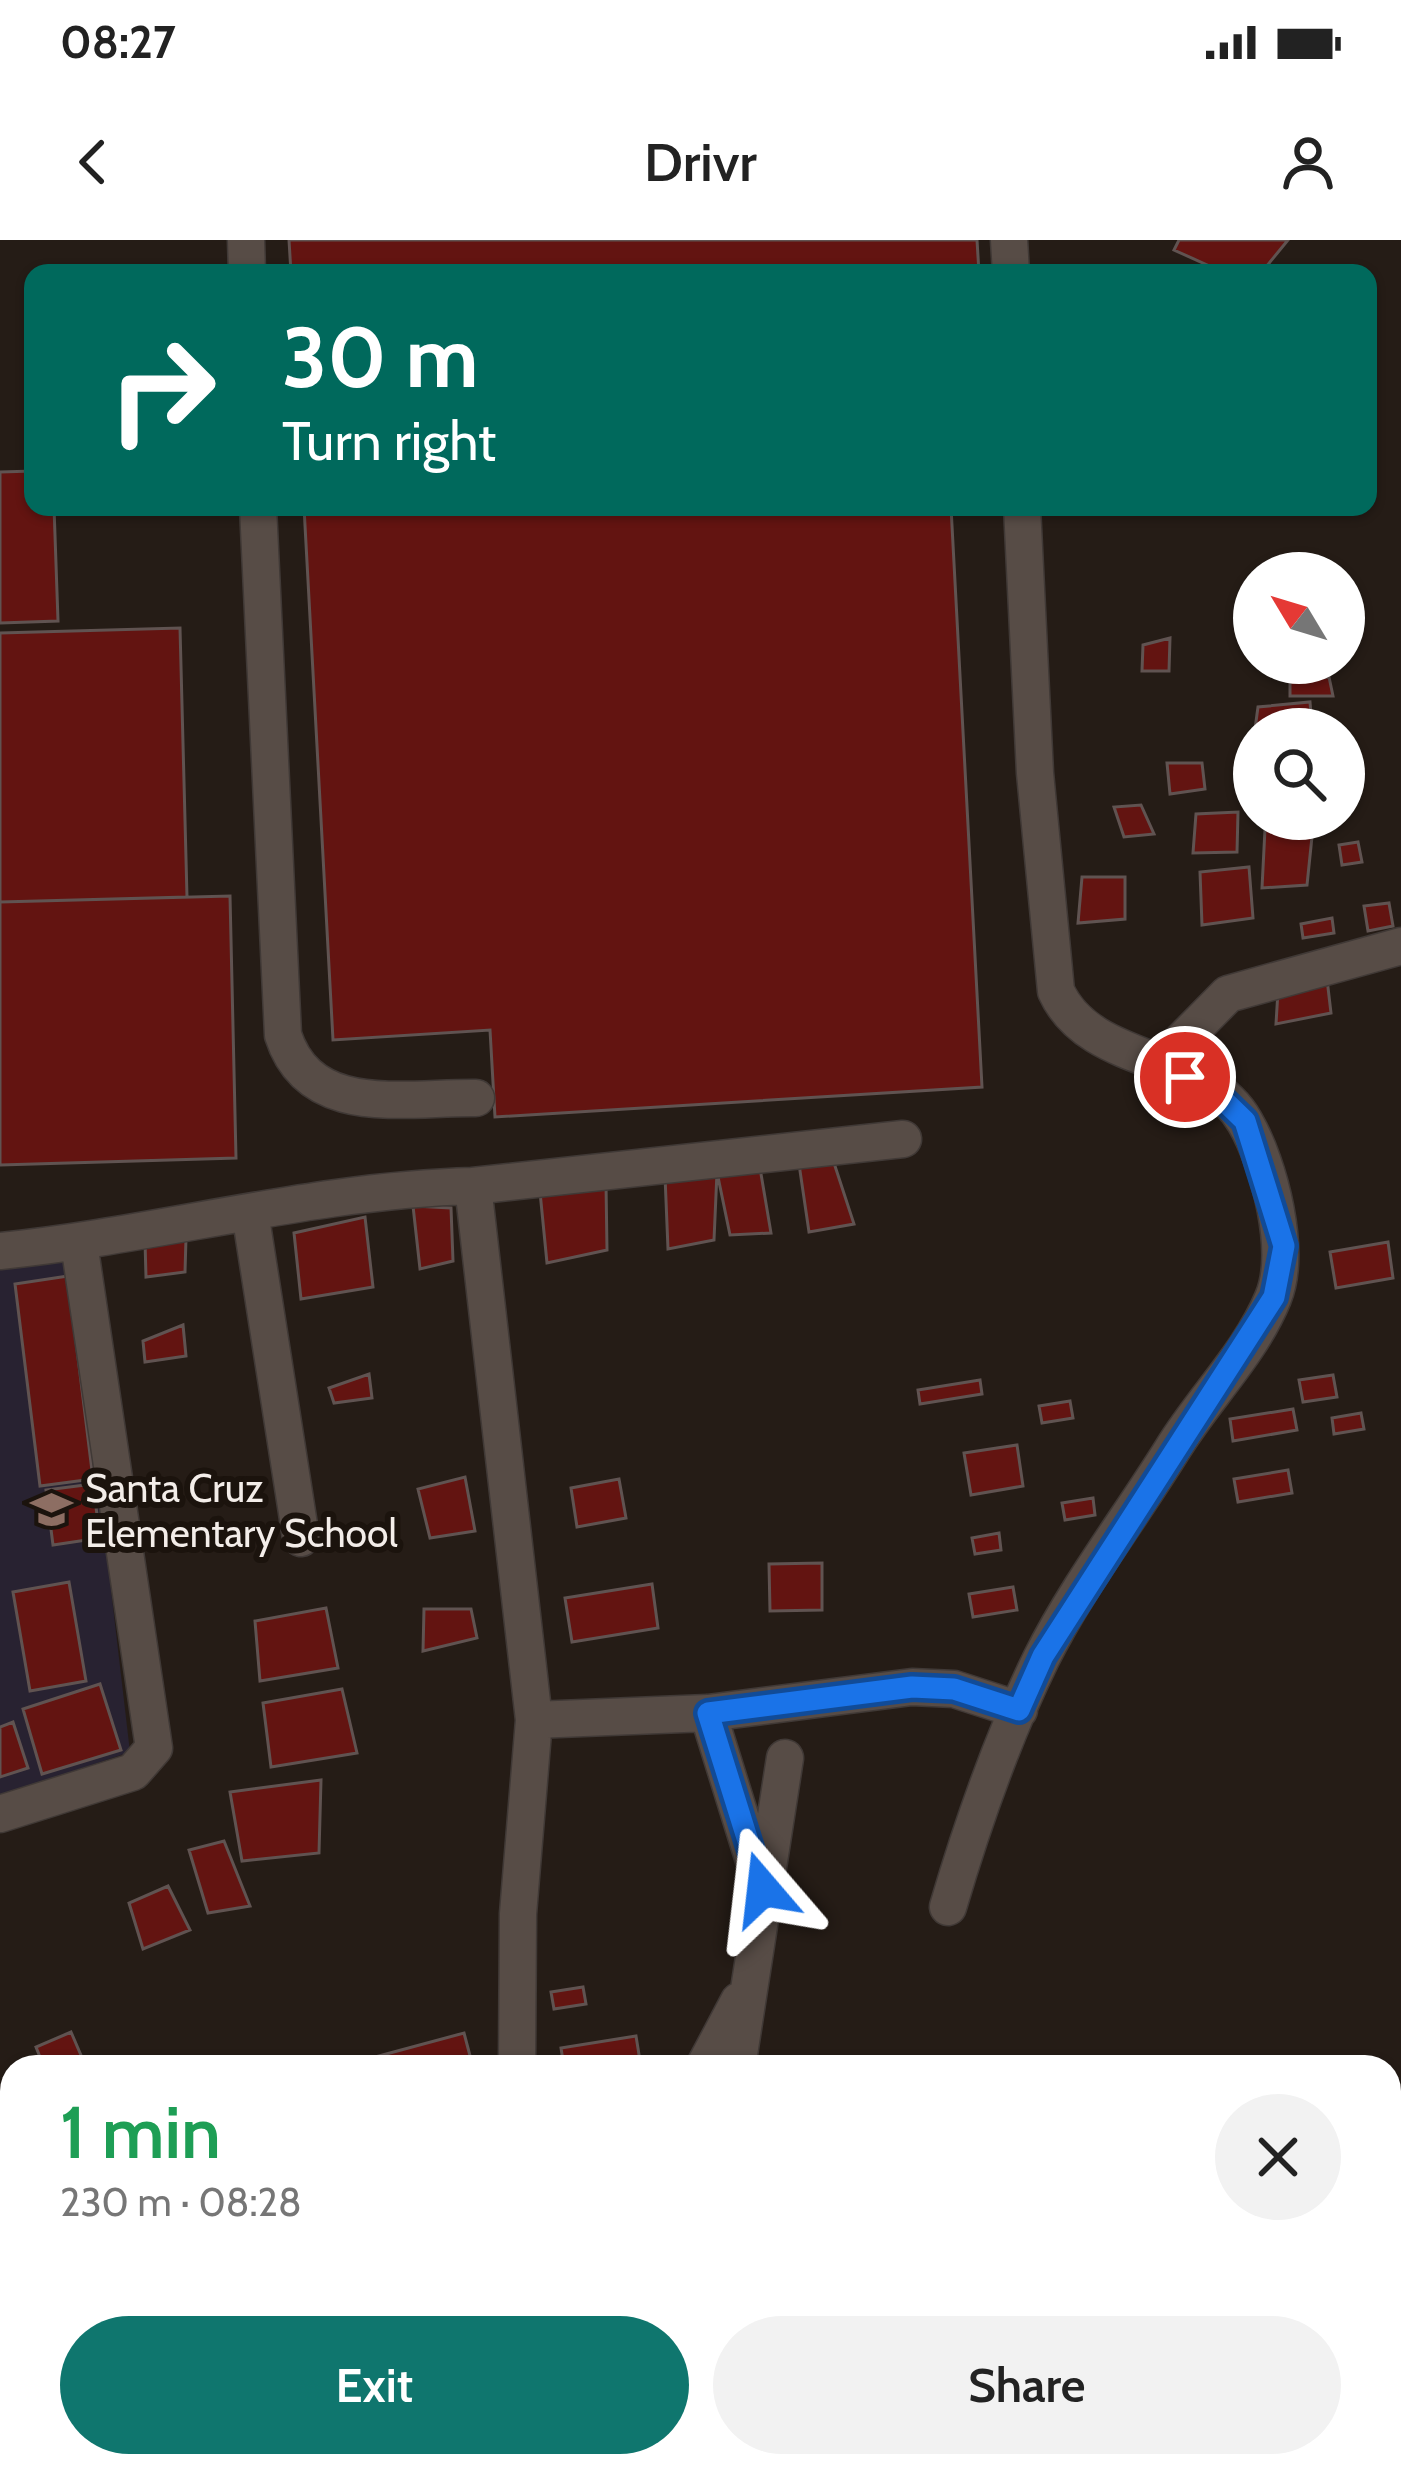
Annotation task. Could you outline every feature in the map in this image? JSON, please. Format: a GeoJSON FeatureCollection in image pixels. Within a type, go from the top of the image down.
{"type":"FeatureCollection","features":[{"type":"Feature","properties":{"kind":"street"},"geometry":{"type":"LineString","coordinates":[[258,516],[283,1035],[293,1066],[318,1088],[362,1097],[476,1098]]}},
{"type":"Feature","properties":{"kind":"street"},"geometry":{"type":"LineString","coordinates":[[948,1907],[974,1818],[1043,1656],[1186,1427],[1236,1361],[1274,1297],[1284,1246],[1245,1121],[1212,1089],[1069,1019],[1056,992],[1035,773],[1022,516]]}},
{"type":"Feature","properties":{"kind":"street"},"geometry":{"type":"LineString","coordinates":[[1159,1065],[1228,994],[1401,946]]}},
{"type":"Feature","properties":{"kind":"street"},"geometry":{"type":"LineString","coordinates":[[0,1251],[80,1243],[413,1187],[473,1186],[904,1139]]}},
{"type":"Feature","properties":{"kind":"street"},"geometry":{"type":"LineString","coordinates":[[473,1186],[534,1720],[518,1914],[517,2055]]}},
{"type":"Feature","properties":{"kind":"street"},"geometry":{"type":"LineString","coordinates":[[250,1212],[301,1538]]}},
{"type":"Feature","properties":{"kind":"street"},"geometry":{"type":"LineString","coordinates":[[0,1814],[133,1772],[154,1748],[80,1243]]}},
{"type":"Feature","properties":{"kind":"street"},"geometry":{"type":"LineString","coordinates":[[534,1720],[708,1713],[912,1687],[954,1689],[1019,1710]]}},
{"type":"Feature","properties":{"kind":"street"},"geometry":{"type":"LineString","coordinates":[[708,1713],[763,1889]]}},
{"type":"Feature","properties":{"kind":"street"},"geometry":{"type":"LineString","coordinates":[[739,2055],[785,1758]]}},
{"type":"Feature","properties":{"kind":"street"},"geometry":{"type":"LineString","coordinates":[[710,2055],[749,1982]]}},
{"type":"Feature","properties":{"kind":"shaded area","name":"Santa Cruz Elementary School"},"geometry":{"type":"Polygon","coordinates":[[[72,1256],[130,1752],[0,1796],[0,1267],[72,1256]]]}},
{"type":"Feature","properties":{"kind":"building"},"geometry":{"type":"Polygon","coordinates":[[[289,240],[977,240],[978,264],[290,264],[289,240]]]}},
{"type":"Feature","properties":{"kind":"building"},"geometry":{"type":"Polygon","coordinates":[[[1179,240],[1288,240],[1268,264],[1205,264],[1174,250],[1179,240]]]}},
{"type":"Feature","properties":{"kind":"building"},"geometry":{"type":"Polygon","coordinates":[[[24,471],[24,516],[54,516],[58,621],[0,623],[0,472],[24,471]]]}},
{"type":"Feature","properties":{"kind":"building"},"geometry":{"type":"Polygon","coordinates":[[[304,516],[951,516],[982,1087],[495,1117],[490,1030],[333,1040],[304,516]]]}},
{"type":"Feature","properties":{"kind":"building"},"geometry":{"type":"Polygon","coordinates":[[[180,628],[187,897],[0,902],[0,633],[180,628]]]}},
{"type":"Feature","properties":{"kind":"building"},"geometry":{"type":"Polygon","coordinates":[[[1170,638],[1169,671],[1142,671],[1143,645],[1170,638]]]}},
{"type":"Feature","properties":{"kind":"building"},"geometry":{"type":"Polygon","coordinates":[[[1290,684],[1330,684],[1333,696],[1290,696],[1290,684]]]}},
{"type":"Feature","properties":{"kind":"building"},"geometry":{"type":"Polygon","coordinates":[[[1310,702],[1310,708],[1258,708],[1310,702]]]}},
{"type":"Feature","properties":{"kind":"building"},"geometry":{"type":"Polygon","coordinates":[[[1167,763],[1202,763],[1205,789],[1170,794],[1167,763]]]}},
{"type":"Feature","properties":{"kind":"building"},"geometry":{"type":"Polygon","coordinates":[[[1141,805],[1154,834],[1124,837],[1114,807],[1141,805]]]}},
{"type":"Feature","properties":{"kind":"building"},"geometry":{"type":"Polygon","coordinates":[[[1233,812],[1237,852],[1193,853],[1196,814],[1233,812]]]}},
{"type":"Feature","properties":{"kind":"building"},"geometry":{"type":"Polygon","coordinates":[[[1264,840],[1312,840],[1307,885],[1262,888],[1264,840]]]}},
{"type":"Feature","properties":{"kind":"building"},"geometry":{"type":"Polygon","coordinates":[[[1358,842],[1362,862],[1342,865],[1339,845],[1358,842]]]}},
{"type":"Feature","properties":{"kind":"building"},"geometry":{"type":"Polygon","coordinates":[[[1249,867],[1253,918],[1202,925],[1200,872],[1249,867]]]}},
{"type":"Feature","properties":{"kind":"building"},"geometry":{"type":"Polygon","coordinates":[[[1082,877],[1125,877],[1125,919],[1078,923],[1082,877]]]}},
{"type":"Feature","properties":{"kind":"building"},"geometry":{"type":"Polygon","coordinates":[[[230,896],[236,1158],[0,1165],[0,902],[230,896]]]}},
{"type":"Feature","properties":{"kind":"building"},"geometry":{"type":"Polygon","coordinates":[[[1389,903],[1393,926],[1368,931],[1364,906],[1389,903]]]}},
{"type":"Feature","properties":{"kind":"building"},"geometry":{"type":"Polygon","coordinates":[[[1332,918],[1334,933],[1303,938],[1301,924],[1332,918]]]}},
{"type":"Feature","properties":{"kind":"building"},"geometry":{"type":"Polygon","coordinates":[[[1327,979],[1331,1013],[1276,1024],[1278,991],[1327,979]]]}},
{"type":"Feature","properties":{"kind":"building"},"geometry":{"type":"Polygon","coordinates":[[[834,1163],[854,1224],[809,1232],[799,1164],[834,1163]]]}},
{"type":"Feature","properties":{"kind":"building"},"geometry":{"type":"Polygon","coordinates":[[[760,1168],[771,1233],[730,1235],[717,1172],[760,1168]]]}},
{"type":"Feature","properties":{"kind":"building"},"geometry":{"type":"Polygon","coordinates":[[[717,1172],[714,1240],[668,1249],[665,1176],[717,1172]]]}},
{"type":"Feature","properties":{"kind":"building"},"geometry":{"type":"Polygon","coordinates":[[[606,1184],[607,1250],[547,1263],[540,1192],[606,1184]]]}},
{"type":"Feature","properties":{"kind":"building"},"geometry":{"type":"Polygon","coordinates":[[[413,1206],[451,1208],[453,1261],[420,1269],[413,1206]]]}},
{"type":"Feature","properties":{"kind":"building"},"geometry":{"type":"Polygon","coordinates":[[[365,1217],[373,1287],[301,1299],[294,1233],[365,1217]]]}},
{"type":"Feature","properties":{"kind":"building"},"geometry":{"type":"Polygon","coordinates":[[[186,1238],[185,1272],[146,1277],[145,1241],[186,1238]]]}},
{"type":"Feature","properties":{"kind":"building"},"geometry":{"type":"Polygon","coordinates":[[[1388,1242],[1393,1278],[1336,1288],[1330,1252],[1388,1242]]]}},
{"type":"Feature","properties":{"kind":"building"},"geometry":{"type":"Polygon","coordinates":[[[68,1276],[93,1479],[40,1486],[15,1284],[68,1276]]]}},
{"type":"Feature","properties":{"kind":"building"},"geometry":{"type":"Polygon","coordinates":[[[183,1325],[186,1356],[145,1362],[143,1341],[183,1325]]]}},
{"type":"Feature","properties":{"kind":"building"},"geometry":{"type":"Polygon","coordinates":[[[369,1374],[372,1398],[334,1403],[329,1388],[369,1374]]]}},
{"type":"Feature","properties":{"kind":"building"},"geometry":{"type":"Polygon","coordinates":[[[1333,1375],[1337,1397],[1303,1402],[1299,1380],[1333,1375]]]}},
{"type":"Feature","properties":{"kind":"building"},"geometry":{"type":"Polygon","coordinates":[[[980,1380],[982,1394],[920,1404],[918,1390],[980,1380]]]}},
{"type":"Feature","properties":{"kind":"building"},"geometry":{"type":"Polygon","coordinates":[[[1070,1401],[1073,1418],[1042,1423],[1039,1406],[1070,1401]]]}},
{"type":"Feature","properties":{"kind":"building"},"geometry":{"type":"Polygon","coordinates":[[[1293,1409],[1297,1430],[1233,1441],[1230,1419],[1293,1409]]]}},
{"type":"Feature","properties":{"kind":"building"},"geometry":{"type":"Polygon","coordinates":[[[1361,1413],[1364,1429],[1334,1434],[1332,1418],[1361,1413]]]}},
{"type":"Feature","properties":{"kind":"building"},"geometry":{"type":"Polygon","coordinates":[[[1017,1445],[1023,1486],[971,1495],[964,1453],[1017,1445]]]}},
{"type":"Feature","properties":{"kind":"building"},"geometry":{"type":"Polygon","coordinates":[[[1288,1470],[1292,1493],[1238,1502],[1234,1479],[1288,1470]]]}},
{"type":"Feature","properties":{"kind":"building"},"geometry":{"type":"Polygon","coordinates":[[[465,1477],[475,1531],[430,1538],[418,1489],[465,1477]]]}},
{"type":"Feature","properties":{"kind":"building"},"geometry":{"type":"Polygon","coordinates":[[[619,1479],[626,1518],[577,1527],[571,1488],[619,1479]]]}},
{"type":"Feature","properties":{"kind":"building"},"geometry":{"type":"Polygon","coordinates":[[[93,1484],[100,1538],[53,1545],[46,1490],[93,1484]]]}},
{"type":"Feature","properties":{"kind":"building"},"geometry":{"type":"Polygon","coordinates":[[[1093,1498],[1095,1515],[1065,1520],[1062,1503],[1093,1498]]]}},
{"type":"Feature","properties":{"kind":"building"},"geometry":{"type":"Polygon","coordinates":[[[999,1533],[1001,1550],[975,1554],[972,1538],[999,1533]]]}},
{"type":"Feature","properties":{"kind":"building"},"geometry":{"type":"Polygon","coordinates":[[[822,1563],[822,1610],[770,1611],[769,1564],[822,1563]]]}},
{"type":"Feature","properties":{"kind":"building"},"geometry":{"type":"Polygon","coordinates":[[[69,1582],[86,1681],[30,1691],[13,1592],[69,1582]]]}},
{"type":"Feature","properties":{"kind":"building"},"geometry":{"type":"Polygon","coordinates":[[[652,1584],[658,1628],[572,1642],[565,1598],[652,1584]]]}},
{"type":"Feature","properties":{"kind":"building"},"geometry":{"type":"Polygon","coordinates":[[[1013,1587],[1017,1610],[973,1617],[969,1594],[1013,1587]]]}},
{"type":"Feature","properties":{"kind":"building"},"geometry":{"type":"Polygon","coordinates":[[[326,1608],[338,1668],[260,1681],[255,1621],[326,1608]]]}},
{"type":"Feature","properties":{"kind":"building"},"geometry":{"type":"Polygon","coordinates":[[[424,1609],[471,1609],[477,1638],[423,1651],[424,1609]]]}},
{"type":"Feature","properties":{"kind":"building"},"geometry":{"type":"Polygon","coordinates":[[[100,1684],[121,1750],[42,1774],[23,1709],[100,1684]]]}},
{"type":"Feature","properties":{"kind":"building"},"geometry":{"type":"Polygon","coordinates":[[[342,1689],[357,1753],[271,1767],[263,1703],[342,1689]]]}},
{"type":"Feature","properties":{"kind":"building"},"geometry":{"type":"Polygon","coordinates":[[[13,1722],[28,1768],[0,1777],[0,1727],[13,1722]]]}},
{"type":"Feature","properties":{"kind":"building"},"geometry":{"type":"Polygon","coordinates":[[[321,1780],[319,1853],[242,1861],[230,1792],[321,1780]]]}},
{"type":"Feature","properties":{"kind":"building"},"geometry":{"type":"Polygon","coordinates":[[[224,1841],[250,1906],[208,1913],[189,1850],[224,1841]]]}},
{"type":"Feature","properties":{"kind":"building"},"geometry":{"type":"Polygon","coordinates":[[[168,1886],[190,1930],[143,1949],[129,1903],[168,1886]]]}},
{"type":"Feature","properties":{"kind":"building"},"geometry":{"type":"Polygon","coordinates":[[[583,1987],[586,2004],[554,2009],[551,1992],[583,1987]]]}},
{"type":"Feature","properties":{"kind":"building"},"geometry":{"type":"Polygon","coordinates":[[[71,2032],[81,2055],[39,2055],[36,2047],[71,2032]]]}},
{"type":"Feature","properties":{"kind":"building"},"geometry":{"type":"Polygon","coordinates":[[[464,2033],[470,2055],[382,2055],[464,2033]]]}},
{"type":"Feature","properties":{"kind":"building"},"geometry":{"type":"Polygon","coordinates":[[[636,2036],[639,2055],[562,2055],[561,2048],[636,2036]]]}},
{"type":"Feature","properties":{"kind":"place","name":"Santa Cruz Elementary School"},"geometry":{"type":"Point","coordinates":[51,1510]}},
{"type":"Feature","properties":{"kind":"route"},"geometry":{"type":"LineString","coordinates":[[763,1889],[708,1713],[912,1687],[954,1689],[1019,1710],[1043,1656],[1186,1427],[1236,1361],[1274,1297],[1284,1246],[1245,1121],[1212,1089],[1185,1077]]}}]}
